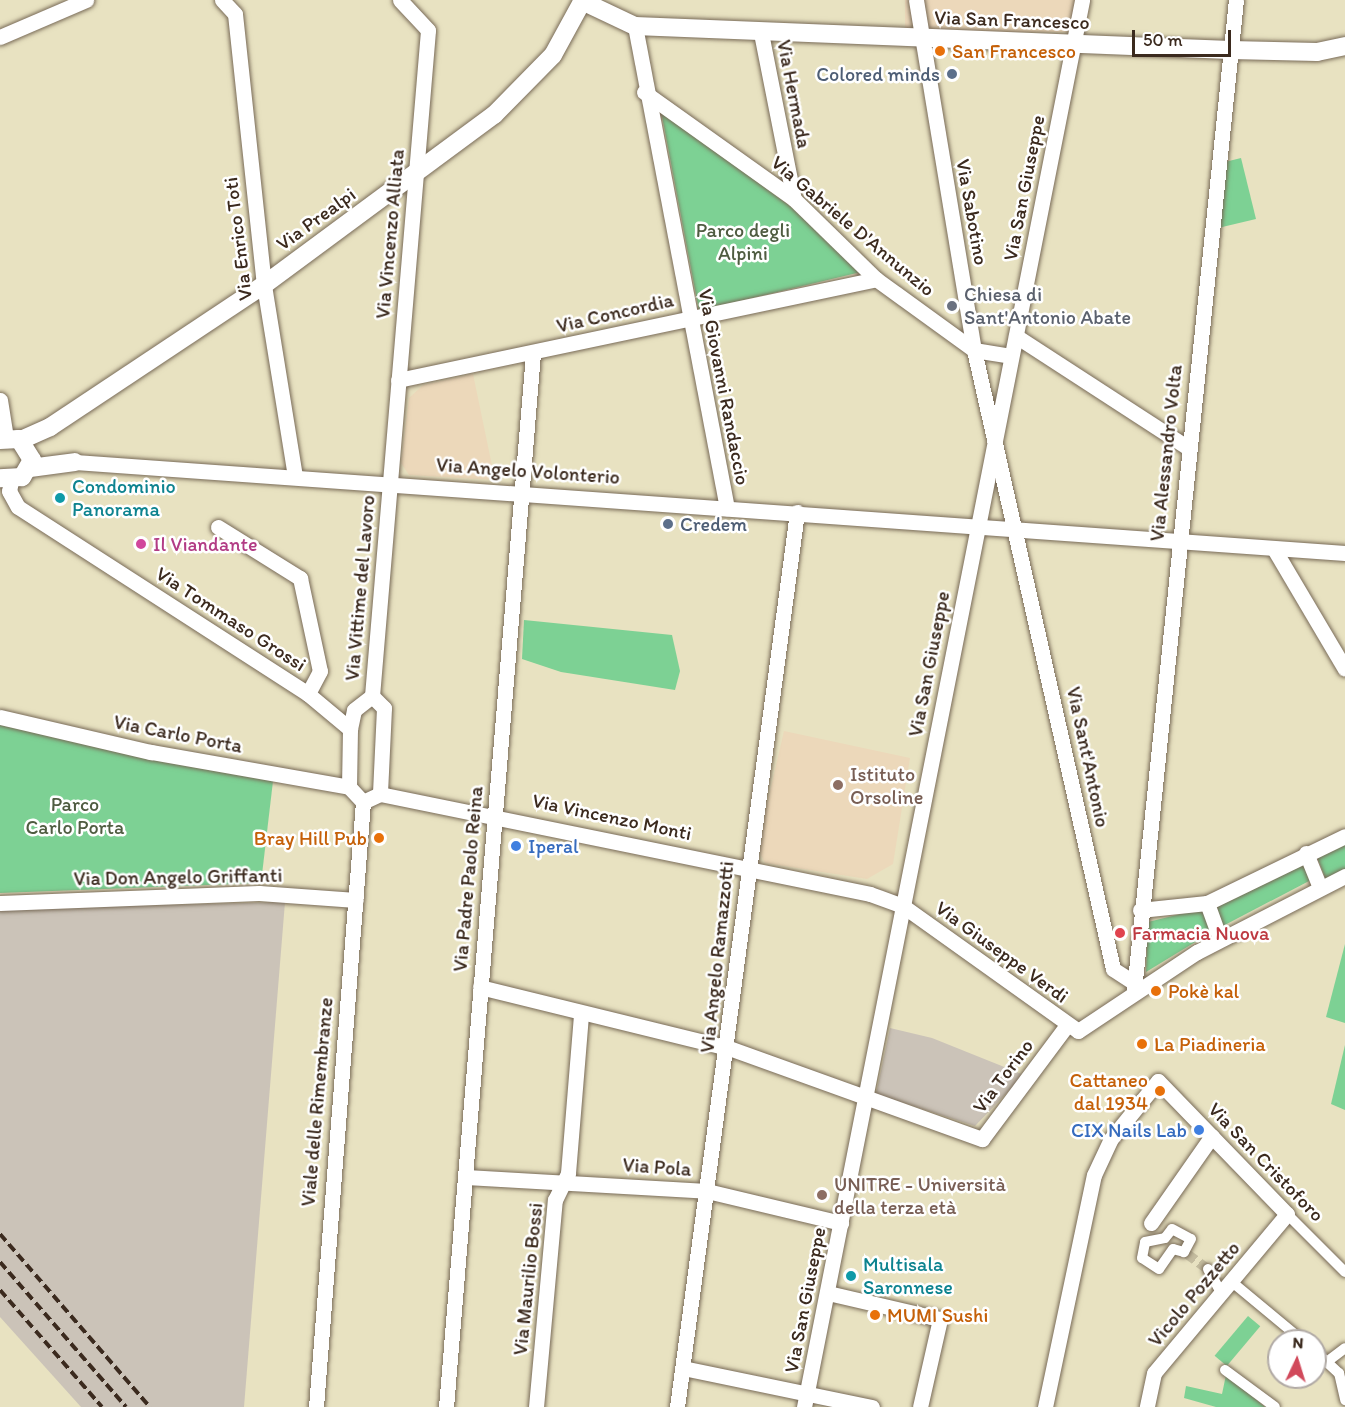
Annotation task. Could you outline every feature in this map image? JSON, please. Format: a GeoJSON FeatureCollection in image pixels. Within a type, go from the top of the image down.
{"type":"FeatureCollection","features":[{"type":"Feature","properties":{"kind":"street"},"geometry":{"type":"LineString","coordinates":[[0,37],[86,0]]}},
{"type":"Feature","properties":{"kind":"street","name":"Via Enrico Toti"},"geometry":{"type":"LineString","coordinates":[[222,0],[235,14],[264,285],[296,477]]}},
{"type":"Feature","properties":{"kind":"street","name":"Via Vincenzo Alliata"},"geometry":{"type":"LineString","coordinates":[[390,483],[428,30],[400,0]]}},
{"type":"Feature","properties":{"kind":"street","name":"Via Prealpi"},"geometry":{"type":"LineString","coordinates":[[4,481],[22,447],[264,285],[417,174],[536,75],[582,0]]}},
{"type":"Feature","properties":{"kind":"street","name":"Via San Francesco"},"geometry":{"type":"LineString","coordinates":[[582,0],[635,26],[921,40],[1232,50],[1317,52],[1345,46]]}},
{"type":"Feature","properties":{"kind":"street","name":"Via Sabotino"},"geometry":{"type":"LineString","coordinates":[[916,0],[974,350],[994,430]]}},
{"type":"Feature","properties":{"kind":"street","name":"Via San Giuseppe"},"geometry":{"type":"LineString","coordinates":[[806,1400],[867,1096],[994,430],[1016,336],[1082,0]]}},
{"type":"Feature","properties":{"kind":"street","name":"Via Alessandro Volta"},"geometry":{"type":"LineString","coordinates":[[1134,989],[1177,542],[1236,0]]}},
{"type":"Feature","properties":{"kind":"street","name":"Via Giovanni Randaccio"},"geometry":{"type":"LineString","coordinates":[[635,26],[644,92],[727,508]]}},
{"type":"Feature","properties":{"kind":"street","name":"Via Hermada"},"geometry":{"type":"LineString","coordinates":[[761,33],[794,199]]}},
{"type":"Feature","properties":{"kind":"street","name":"Via Gabriele D'Annunzio"},"geometry":{"type":"LineString","coordinates":[[644,92],[794,199],[876,279],[974,350],[1011,356]]}},
{"type":"Feature","properties":{"kind":"street","name":"Via Concordia"},"geometry":{"type":"LineString","coordinates":[[398,380],[533,354],[689,317],[876,279]]}},
{"type":"Feature","properties":{"kind":"street"},"geometry":{"type":"LineString","coordinates":[[1016,336],[1188,447]]}},
{"type":"Feature","properties":{"kind":"street","name":"Via Padre Paolo Reina"},"geometry":{"type":"LineString","coordinates":[[446,1407],[533,354]]}},
{"type":"Feature","properties":{"kind":"street"},"geometry":{"type":"LineString","coordinates":[[0,400],[22,447]]}},
{"type":"Feature","properties":{"kind":"street","name":"Via Sant'Antonio"},"geometry":{"type":"LineString","coordinates":[[994,430],[1113,969],[1134,989]]}},
{"type":"Feature","properties":{"kind":"street","name":"Via Angelo Volonterio"},"geometry":{"type":"LineString","coordinates":[[22,447],[75,462],[390,483],[523,495],[797,512],[976,528],[1345,554]]}},
{"type":"Feature","properties":{"kind":"street","name":"Via Tommaso Grossi"},"geometry":{"type":"LineString","coordinates":[[4,481],[18,507],[308,694],[350,729]]}},
{"type":"Feature","properties":{"kind":"street","name":"Via Vittime del Lavoro"},"geometry":{"type":"LineString","coordinates":[[372,696],[390,483]]}},
{"type":"Feature","properties":{"kind":"street","name":"Via Angelo Ramazzotti"},"geometry":{"type":"LineString","coordinates":[[678,1407],[729,1048],[748,868],[797,512]]}},
{"type":"Feature","properties":{"kind":"street"},"geometry":{"type":"LineString","coordinates":[[218,527],[300,578],[320,671],[308,694]]}},
{"type":"Feature","properties":{"kind":"street"},"geometry":{"type":"LineString","coordinates":[[1274,549],[1345,669]]}},
{"type":"Feature","properties":{"kind":"street"},"geometry":{"type":"LineString","coordinates":[[372,696],[384,708],[380,794],[363,802],[349,787],[350,729],[354,710],[372,696]]}},
{"type":"Feature","properties":{"kind":"street","name":"Via Carlo Porta"},"geometry":{"type":"LineString","coordinates":[[0,717],[151,752],[349,787]]}},
{"type":"Feature","properties":{"kind":"street","name":"Via Vincenzo Monti"},"geometry":{"type":"LineString","coordinates":[[380,794],[494,814],[870,894],[903,906]]}},
{"type":"Feature","properties":{"kind":"street","name":"Viale delle Rimembranze"},"geometry":{"type":"LineString","coordinates":[[316,1407],[319,1319],[363,802]]}},
{"type":"Feature","properties":{"kind":"street"},"geometry":{"type":"LineString","coordinates":[[1140,910],[1207,903],[1345,836]]}},
{"type":"Feature","properties":{"kind":"street"},"geometry":{"type":"LineString","coordinates":[[1306,853],[1320,886]]}},
{"type":"Feature","properties":{"kind":"street"},"geometry":{"type":"LineString","coordinates":[[1073,1028],[1220,939],[1320,886],[1345,876]]}},
{"type":"Feature","properties":{"kind":"street","name":"Via Don Angelo Griffanti"},"geometry":{"type":"LineString","coordinates":[[0,903],[259,894],[356,900]]}},
{"type":"Feature","properties":{"kind":"street"},"geometry":{"type":"LineString","coordinates":[[1207,903],[1220,939]]}},
{"type":"Feature","properties":{"kind":"street","name":"Via Giuseppe Verdi"},"geometry":{"type":"LineString","coordinates":[[903,906],[1073,1028]]}},
{"type":"Feature","properties":{"kind":"street"},"geometry":{"type":"LineString","coordinates":[[480,987],[581,1014],[729,1048],[867,1096]]}},
{"type":"Feature","properties":{"kind":"street","name":"Via Maurilio Bossi"},"geometry":{"type":"LineString","coordinates":[[536,1407],[555,1200],[565,1182],[581,1014]]}},
{"type":"Feature","properties":{"kind":"street","name":"Via Torino"},"geometry":{"type":"LineString","coordinates":[[867,1096],[982,1139],[1073,1028]]}},
{"type":"Feature","properties":{"kind":"street","name":"Via San Cristoforo"},"geometry":{"type":"LineString","coordinates":[[1045,1407],[1094,1175],[1110,1140],[1158,1081],[1345,1272]]}},
{"type":"Feature","properties":{"kind":"street"},"geometry":{"type":"LineString","coordinates":[[1151,1223],[1157,1207],[1212,1137]]}},
{"type":"Feature","properties":{"kind":"street","name":"Via Pola"},"geometry":{"type":"LineString","coordinates":[[466,1177],[707,1191],[841,1223]]}},
{"type":"Feature","properties":{"kind":"street","name":"Vicolo Pozzetto"},"geometry":{"type":"LineString","coordinates":[[1147,1407],[1154,1373],[1287,1214]]}},
{"type":"Feature","properties":{"kind":"street"},"geometry":{"type":"LineString","coordinates":[[1172,1229],[1191,1239],[1186,1253],[1173,1249],[1160,1269],[1142,1258],[1145,1242],[1163,1237],[1172,1229]]}},
{"type":"Feature","properties":{"kind":"street"},"geometry":{"type":"LineString","coordinates":[[1208,1269],[1227,1287],[1286,1329]]}},
{"type":"Feature","properties":{"kind":"street"},"geometry":{"type":"LineString","coordinates":[[828,1293],[940,1319],[920,1407]]}},
{"type":"Feature","properties":{"kind":"street"},"geometry":{"type":"LineString","coordinates":[[1345,1348],[1328,1361],[1339,1373],[1345,1400]]}},
{"type":"Feature","properties":{"kind":"street"},"geometry":{"type":"LineString","coordinates":[[683,1368],[806,1400],[872,1407]]}},
{"type":"Feature","properties":{"kind":"street"},"geometry":{"type":"LineString","coordinates":[[1225,1370],[1275,1407]]}},
{"type":"Feature","properties":{"kind":"shaded area"},"geometry":{"type":"Polygon","coordinates":[[[905,0],[1076,0],[1076,32],[905,32],[905,0]]]}},
{"type":"Feature","properties":{"kind":"shaded area"},"geometry":{"type":"Polygon","coordinates":[[[473,374],[495,480],[409,475],[401,463],[409,398],[423,385],[473,374]]]}},
{"type":"Feature","properties":{"kind":"shaded area","name":"Istituto Orsoline"},"geometry":{"type":"Polygon","coordinates":[[[784,731],[910,758],[893,864],[867,879],[765,863],[760,853],[765,813],[784,731]]]}},
{"type":"Feature","properties":{"kind":"shaded area"},"geometry":{"type":"Polygon","coordinates":[[[285,902],[244,1407],[81,1407],[0,1317],[0,909],[285,902]]]}},
{"type":"Feature","properties":{"kind":"shaded area"},"geometry":{"type":"Polygon","coordinates":[[[890,1028],[932,1038],[1024,1075],[975,1126],[876,1094],[890,1028]]]}},
{"type":"Feature","properties":{"kind":"green space","name":"Parco degli Alpini"},"geometry":{"type":"Polygon","coordinates":[[[661,111],[790,206],[861,272],[699,311],[661,111]]]}},
{"type":"Feature","properties":{"kind":"green space"},"geometry":{"type":"Polygon","coordinates":[[[1241,158],[1256,219],[1218,228],[1225,162],[1241,158]]]}},
{"type":"Feature","properties":{"kind":"green space"},"geometry":{"type":"Polygon","coordinates":[[[524,620],[672,635],[680,671],[675,690],[561,672],[522,659],[524,620]]]}},
{"type":"Feature","properties":{"kind":"green space","name":"Parco Carlo Porta"},"geometry":{"type":"Polygon","coordinates":[[[0,725],[273,781],[261,883],[0,893],[0,725]]]}},
{"type":"Feature","properties":{"kind":"green space"},"geometry":{"type":"Polygon","coordinates":[[[1345,844],[1345,872],[1326,880],[1317,857],[1345,844]]]}},
{"type":"Feature","properties":{"kind":"green space"},"geometry":{"type":"Polygon","coordinates":[[[1303,862],[1311,880],[1221,927],[1213,906],[1303,862]]]}},
{"type":"Feature","properties":{"kind":"green space"},"geometry":{"type":"Polygon","coordinates":[[[1205,908],[1215,930],[1146,972],[1148,922],[1205,908]]]}},
{"type":"Feature","properties":{"kind":"green space"},"geometry":{"type":"Polygon","coordinates":[[[1345,944],[1345,1023],[1326,1017],[1345,944]]]}},
{"type":"Feature","properties":{"kind":"green space"},"geometry":{"type":"Polygon","coordinates":[[[1345,1045],[1345,1110],[1331,1104],[1345,1045]]]}},
{"type":"Feature","properties":{"kind":"green space"},"geometry":{"type":"Polygon","coordinates":[[[1248,1316],[1260,1326],[1227,1366],[1215,1356],[1248,1316]]]}},
{"type":"Feature","properties":{"kind":"green space"},"geometry":{"type":"Polygon","coordinates":[[[1226,1375],[1265,1407],[1216,1407],[1184,1398],[1186,1386],[1222,1394],[1226,1375]]]}},
{"type":"Feature","properties":{"kind":"tunnel"},"geometry":{"type":"LineString","coordinates":[[1187,1254],[1208,1269]]}},
{"type":"Feature","properties":{"kind":"railway"},"geometry":{"type":"LineString","coordinates":[[0,1234],[150,1407]]}},
{"type":"Feature","properties":{"kind":"railway"},"geometry":{"type":"LineString","coordinates":[[0,1262],[126,1407]]}},
{"type":"Feature","properties":{"kind":"railway"},"geometry":{"type":"LineString","coordinates":[[0,1290],[102,1407]]}},
{"type":"Feature","properties":{"kind":"place","name":"San Francesco"},"geometry":{"type":"Point","coordinates":[940,51]}},
{"type":"Feature","properties":{"kind":"place","name":"Colored minds"},"geometry":{"type":"Point","coordinates":[952,74]}},
{"type":"Feature","properties":{"kind":"place","name":"Chiesa di Sant'Antonio Abate"},"geometry":{"type":"Point","coordinates":[952,306]}},
{"type":"Feature","properties":{"kind":"place","name":"Condominio Panorama"},"geometry":{"type":"Point","coordinates":[60,498]}},
{"type":"Feature","properties":{"kind":"place","name":"Credem"},"geometry":{"type":"Point","coordinates":[668,524]}},
{"type":"Feature","properties":{"kind":"place","name":"Il Viandante"},"geometry":{"type":"Point","coordinates":[141,544]}},
{"type":"Feature","properties":{"kind":"place","name":"Istituto Orsoline"},"geometry":{"type":"Point","coordinates":[838,785]}},
{"type":"Feature","properties":{"kind":"place","name":"Bray Hill Pub"},"geometry":{"type":"Point","coordinates":[379,838]}},
{"type":"Feature","properties":{"kind":"place","name":"Iperal"},"geometry":{"type":"Point","coordinates":[516,846]}},
{"type":"Feature","properties":{"kind":"place","name":"Farmacia Nuova"},"geometry":{"type":"Point","coordinates":[1120,933]}},
{"type":"Feature","properties":{"kind":"place","name":"Pokè kal"},"geometry":{"type":"Point","coordinates":[1156,991]}},
{"type":"Feature","properties":{"kind":"place","name":"La Piadineria"},"geometry":{"type":"Point","coordinates":[1142,1044]}},
{"type":"Feature","properties":{"kind":"place","name":"Cattaneo dal 1934"},"geometry":{"type":"Point","coordinates":[1160,1091]}},
{"type":"Feature","properties":{"kind":"place","name":"CIX Nails Lab"},"geometry":{"type":"Point","coordinates":[1199,1130]}},
{"type":"Feature","properties":{"kind":"place","name":"UNITRE - Università della terza età"},"geometry":{"type":"Point","coordinates":[822,1195]}},
{"type":"Feature","properties":{"kind":"place","name":"Multisala Saronnese"},"geometry":{"type":"Point","coordinates":[851,1276]}},
{"type":"Feature","properties":{"kind":"place","name":"MUMI Sushi"},"geometry":{"type":"Point","coordinates":[875,1315]}}]}
